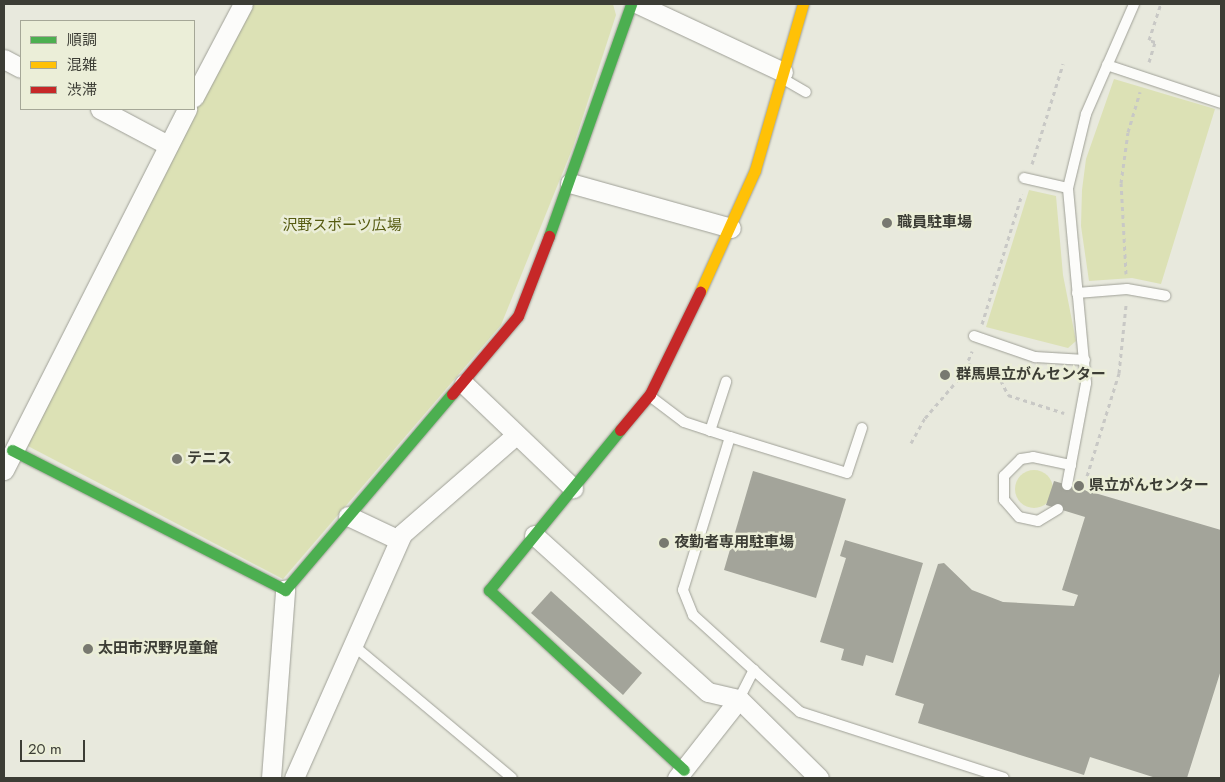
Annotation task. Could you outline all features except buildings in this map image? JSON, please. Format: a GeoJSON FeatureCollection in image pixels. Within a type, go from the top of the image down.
{"type":"FeatureCollection","features":[{"type":"Feature","properties":{"kind":"street"},"geometry":{"type":"LineString","coordinates":[[195,95],[243,4]]}},
{"type":"Feature","properties":{"kind":"street"},"geometry":{"type":"LineString","coordinates":[[271,778],[285,590],[464,384],[518,316],[570,183],[631,4]]}},
{"type":"Feature","properties":{"kind":"street"},"geometry":{"type":"LineString","coordinates":[[638,4],[783,72]]}},
{"type":"Feature","properties":{"kind":"street"},"geometry":{"type":"LineString","coordinates":[[739,699],[681,774],[489,590],[650,394],[731,228],[756,170],[803,4]]}},
{"type":"Feature","properties":{"kind":"street"},"geometry":{"type":"LineString","coordinates":[[4,59],[20,67]]}},
{"type":"Feature","properties":{"kind":"street"},"geometry":{"type":"LineString","coordinates":[[102,110],[168,145]]}},
{"type":"Feature","properties":{"kind":"street"},"geometry":{"type":"LineString","coordinates":[[4,470],[12,450],[186,110]]}},
{"type":"Feature","properties":{"kind":"street"},"geometry":{"type":"LineString","coordinates":[[570,183],[731,228]]}},
{"type":"Feature","properties":{"kind":"street"},"geometry":{"type":"LineString","coordinates":[[464,384],[573,488]]}},
{"type":"Feature","properties":{"kind":"street"},"geometry":{"type":"LineString","coordinates":[[294,778],[399,540],[516,435]]}},
{"type":"Feature","properties":{"kind":"street"},"geometry":{"type":"LineString","coordinates":[[12,450],[285,590]]}},
{"type":"Feature","properties":{"kind":"street"},"geometry":{"type":"LineString","coordinates":[[348,516],[399,540]]}},
{"type":"Feature","properties":{"kind":"street"},"geometry":{"type":"LineString","coordinates":[[534,535],[708,692],[739,699],[819,778]]}},
{"type":"Feature","properties":{"kind":"lane"},"geometry":{"type":"LineString","coordinates":[[1067,485],[1081,418],[1085,360],[1068,188],[1073,153],[1107,65],[1134,4]]}},
{"type":"Feature","properties":{"kind":"lane"},"geometry":{"type":"LineString","coordinates":[[1107,65],[1221,103]]}},
{"type":"Feature","properties":{"kind":"lane"},"geometry":{"type":"LineString","coordinates":[[783,72],[786,85],[806,92]]}},
{"type":"Feature","properties":{"kind":"lane"},"geometry":{"type":"LineString","coordinates":[[1026,178],[1068,188]]}},
{"type":"Feature","properties":{"kind":"lane"},"geometry":{"type":"LineString","coordinates":[[1077,293],[1127,289],[1165,296]]}},
{"type":"Feature","properties":{"kind":"lane"},"geometry":{"type":"LineString","coordinates":[[976,336],[1035,357],[1085,360]]}},
{"type":"Feature","properties":{"kind":"lane"},"geometry":{"type":"LineString","coordinates":[[710,431],[726,382]]}},
{"type":"Feature","properties":{"kind":"lane"},"geometry":{"type":"LineString","coordinates":[[650,394],[652,401],[684,422],[847,473],[862,428]]}},
{"type":"Feature","properties":{"kind":"lane"},"geometry":{"type":"LineString","coordinates":[[730,437],[683,590],[693,615],[800,712],[1004,778]]}},
{"type":"Feature","properties":{"kind":"lane"},"geometry":{"type":"LineString","coordinates":[[1058,509],[1038,521],[1019,517],[1004,500],[1004,476],[1021,459],[1033,457],[1071,465]]}},
{"type":"Feature","properties":{"kind":"lane"},"geometry":{"type":"LineString","coordinates":[[353,645],[512,778]]}},
{"type":"Feature","properties":{"kind":"lane"},"geometry":{"type":"LineString","coordinates":[[739,699],[754,670]]}},
{"type":"Feature","properties":{"kind":"path"},"geometry":{"type":"LineString","coordinates":[[1098,491],[1101,481],[1087,476],[1119,373],[1127,289],[1121,183],[1128,132],[1144,77],[1161,4]]}},
{"type":"Feature","properties":{"kind":"path"},"geometry":{"type":"LineString","coordinates":[[911,443],[925,418],[968,364],[1063,64]]}},
{"type":"Feature","properties":{"kind":"path"},"geometry":{"type":"LineString","coordinates":[[968,364],[997,373],[1008,395],[1103,425]]}},
{"type":"Feature","properties":{"kind":"green space","name":"沢野スポーツ広場"},"geometry":{"type":"Polygon","coordinates":[[[249,4],[613,4],[616,15],[573,147],[501,325],[283,579],[24,444],[249,4]]]}},
{"type":"Feature","properties":{"kind":"green space"},"geometry":{"type":"Polygon","coordinates":[[[1114,79],[1215,109],[1161,284],[1132,278],[1089,281],[1081,226],[1082,190],[1086,159],[1114,79]]]}},
{"type":"Feature","properties":{"kind":"green space"},"geometry":{"type":"Polygon","coordinates":[[[1029,190],[1056,196],[1063,275],[1076,341],[1068,348],[986,327],[1029,190]]]}},
{"type":"Feature","properties":{"kind":"green space"},"geometry":{"type":"Polygon","coordinates":[[[1034,470],[1048,475],[1053,489],[1048,503],[1034,508],[1020,503],[1015,489],[1020,475],[1034,470]]]}},
{"type":"Feature","properties":{"kind":"traffic: fast"},"geometry":{"type":"LineString","coordinates":[[549,236],[631,4]]}},
{"type":"Feature","properties":{"kind":"traffic: fast"},"geometry":{"type":"LineString","coordinates":[[12,450],[285,590],[452,394]]}},
{"type":"Feature","properties":{"kind":"traffic: fast"},"geometry":{"type":"LineString","coordinates":[[620,430],[489,590],[684,770]]}},
{"type":"Feature","properties":{"kind":"traffic: slow"},"geometry":{"type":"LineString","coordinates":[[700,292],[755,170],[803,4]]}},
{"type":"Feature","properties":{"kind":"traffic: jam"},"geometry":{"type":"LineString","coordinates":[[452,394],[518,316],[549,236]]}},
{"type":"Feature","properties":{"kind":"traffic: jam"},"geometry":{"type":"LineString","coordinates":[[620,430],[650,394],[700,292]]}},
{"type":"Feature","properties":{"kind":"place","name":"職員駐車場"},"geometry":{"type":"Point","coordinates":[887,223]}},
{"type":"Feature","properties":{"kind":"place","name":"群馬県立がんセンター"},"geometry":{"type":"Point","coordinates":[945,375]}},
{"type":"Feature","properties":{"kind":"place","name":"テニス"},"geometry":{"type":"Point","coordinates":[177,459]}},
{"type":"Feature","properties":{"kind":"place","name":"県立がんセンター"},"geometry":{"type":"Point","coordinates":[1079,486]}},
{"type":"Feature","properties":{"kind":"place","name":"夜勤者専用駐車場"},"geometry":{"type":"Point","coordinates":[664,543]}},
{"type":"Feature","properties":{"kind":"place","name":"太田市沢野児童館"},"geometry":{"type":"Point","coordinates":[88,649]}}]}
